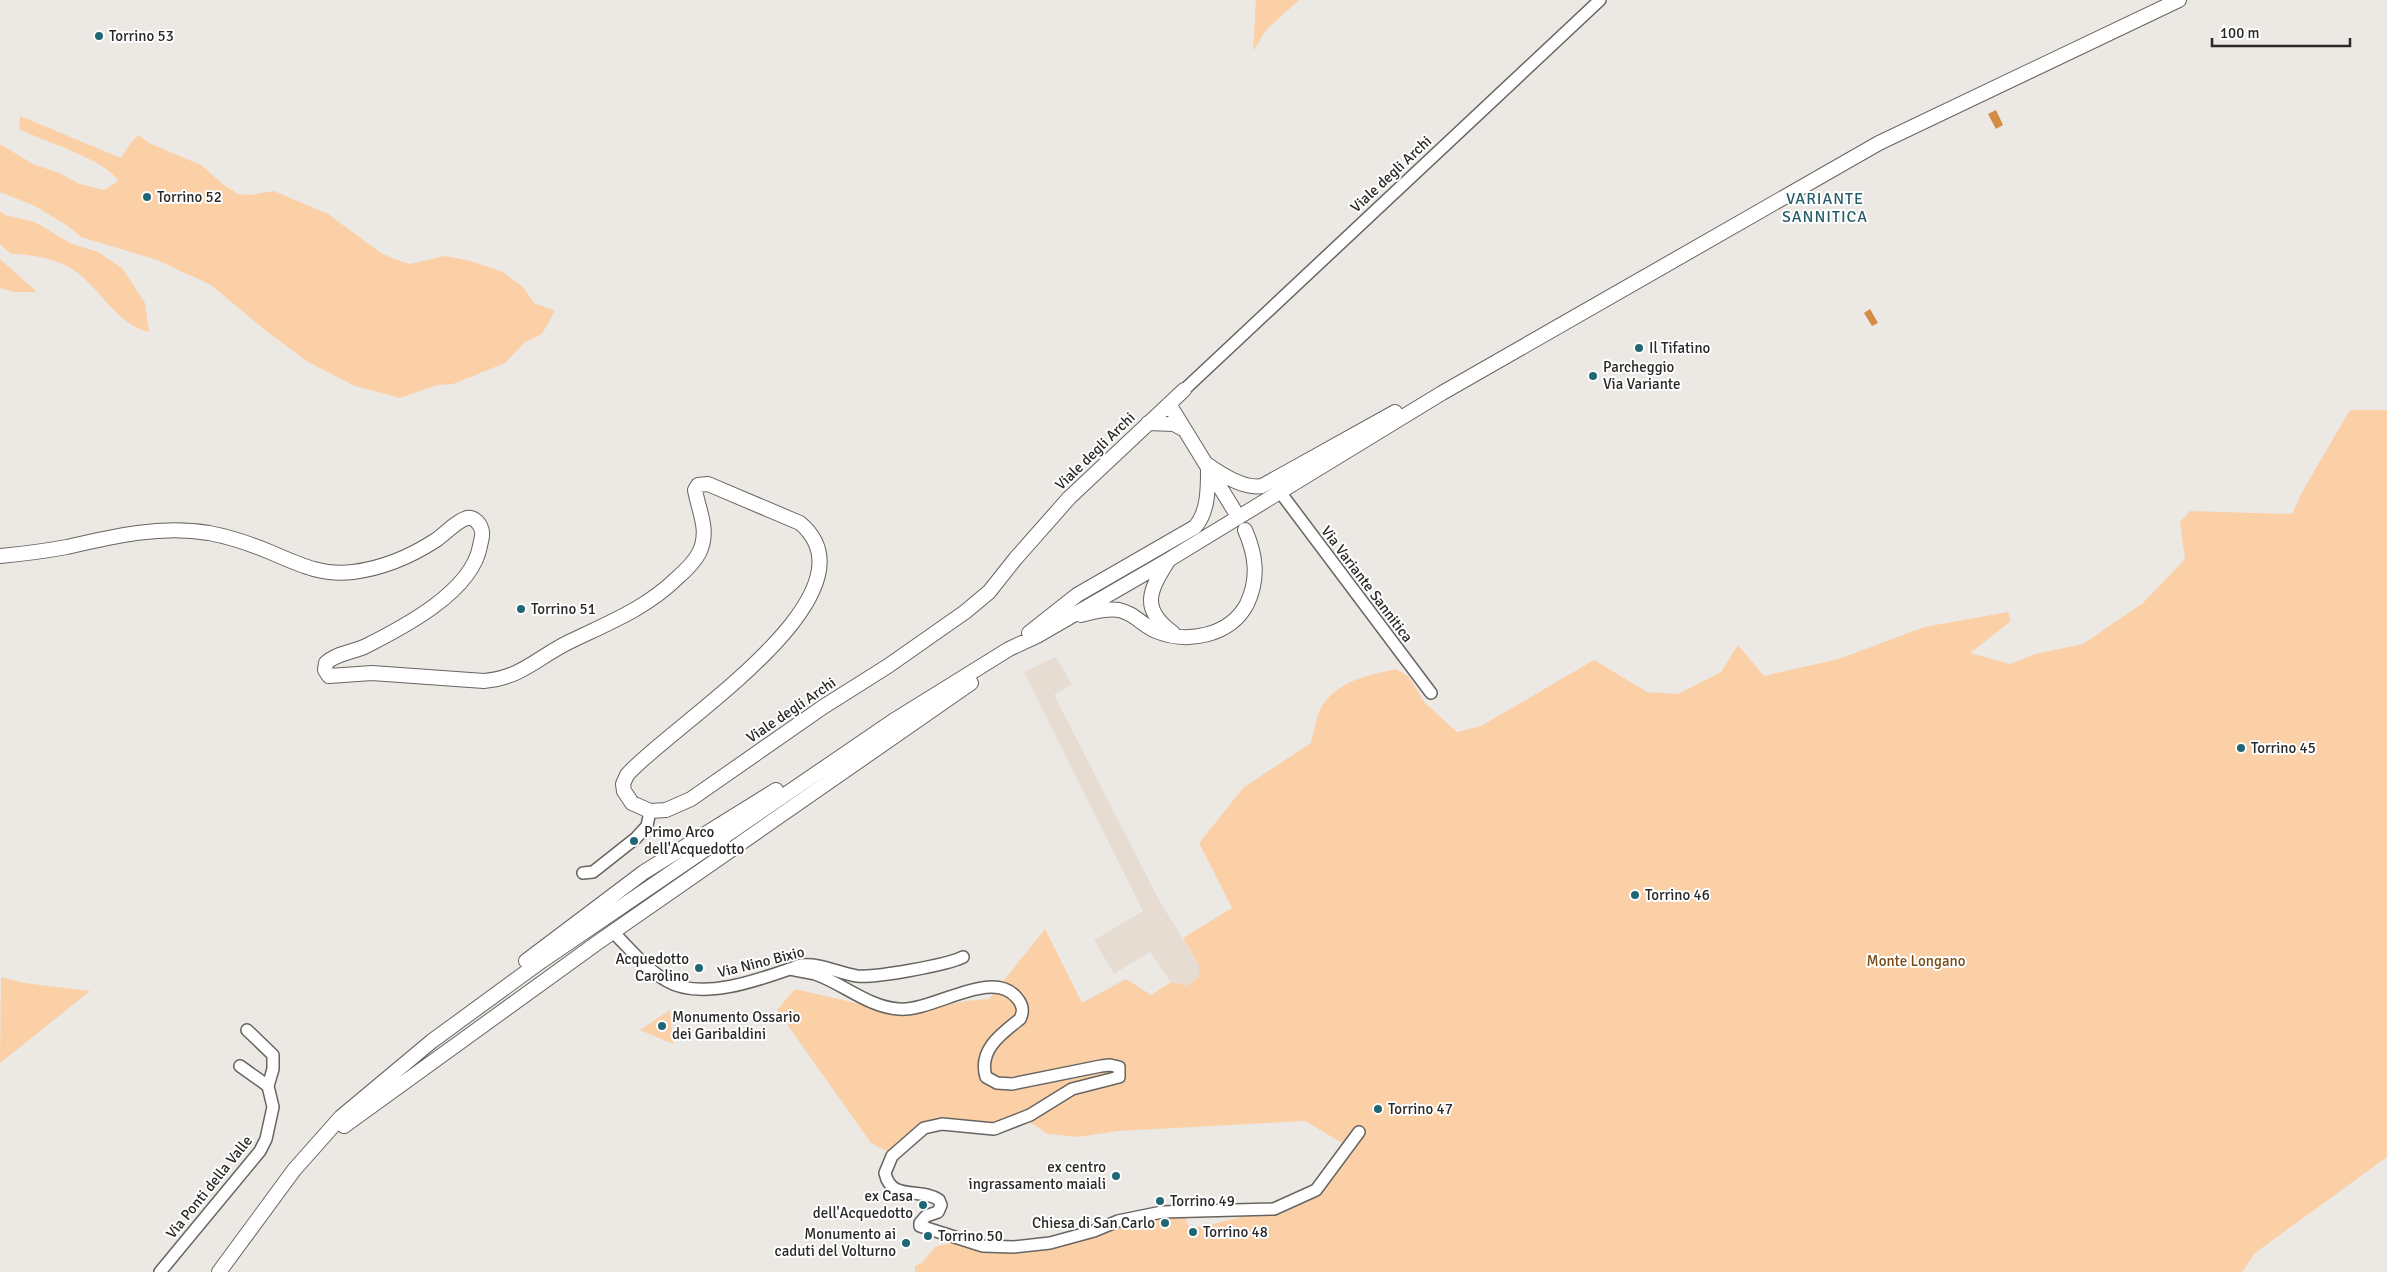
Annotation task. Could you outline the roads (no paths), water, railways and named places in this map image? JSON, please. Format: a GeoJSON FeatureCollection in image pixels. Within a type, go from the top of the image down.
{"type":"FeatureCollection","features":[{"type":"Feature","properties":{"kind":"main road"},"geometry":{"type":"LineString","coordinates":[[219,1272],[294,1170],[342,1117],[432,1041],[552,954],[893,721],[1009,649],[1036,636],[1170,558],[1442,393],[1879,143],[2179,0]]}},
{"type":"Feature","properties":{"kind":"main road","name":"Viale degli Archi"},"geometry":{"type":"LineString","coordinates":[[650,811],[666,810],[691,799],[823,707],[888,666],[965,612],[989,592],[1069,498],[1184,390]]}},
{"type":"Feature","properties":{"kind":"main road"},"geometry":{"type":"LineString","coordinates":[[1184,390],[1182,414],[1185,430]]}},
{"type":"Feature","properties":{"kind":"main road"},"geometry":{"type":"LineString","coordinates":[[1208,465],[1222,474],[1252,487],[1262,486],[1390,414],[1442,393]]}},
{"type":"Feature","properties":{"kind":"main road"},"geometry":{"type":"LineString","coordinates":[[1168,404],[1208,465],[1234,510]]}},
{"type":"Feature","properties":{"kind":"main road"},"geometry":{"type":"LineString","coordinates":[[1148,423],[1174,424],[1185,430]]}},
{"type":"Feature","properties":{"kind":"main road"},"geometry":{"type":"LineString","coordinates":[[1009,649],[1077,595],[1195,527],[1202,519],[1204,510],[1208,465]]}},
{"type":"Feature","properties":{"kind":"main road"},"geometry":{"type":"LineString","coordinates":[[0,556],[66,547],[129,533],[187,531],[231,539],[258,547],[310,569],[334,574],[376,568],[402,560],[428,546],[458,523],[467,518],[473,519],[478,522],[482,531],[479,552],[470,570],[456,589],[397,629],[363,647],[330,658],[326,663],[325,670],[329,676],[336,677],[372,673],[475,681],[498,680],[510,677],[568,642],[613,623],[643,606],[664,591],[682,574],[699,553],[704,529],[695,490],[698,485],[708,484],[800,523],[809,530],[816,541],[821,566],[805,606],[777,642],[731,685],[667,737],[627,775],[623,784],[628,798],[640,808],[650,811]]}},
{"type":"Feature","properties":{"kind":"main road"},"geometry":{"type":"LineString","coordinates":[[1066,619],[1101,610],[1117,610],[1133,616],[1155,631],[1177,636],[1198,637],[1214,632],[1232,621],[1245,606],[1256,571],[1250,542],[1245,530]]}},
{"type":"Feature","properties":{"kind":"main road"},"geometry":{"type":"LineString","coordinates":[[1170,558],[1154,583],[1150,594],[1155,617],[1177,636]]}},
{"type":"Feature","properties":{"kind":"main road"},"geometry":{"type":"LineString","coordinates":[[315,1148],[613,932],[1036,636]]}},
{"type":"Feature","properties":{"kind":"street","name":"Viale degli Archi"},"geometry":{"type":"LineString","coordinates":[[1184,390],[1600,0]]}},
{"type":"Feature","properties":{"kind":"street","name":"Via Variante Sannitica"},"geometry":{"type":"LineString","coordinates":[[1280,492],[1431,693]]}},
{"type":"Feature","properties":{"kind":"street"},"geometry":{"type":"LineString","coordinates":[[583,872],[593,872],[636,838],[647,826],[650,811]]}},
{"type":"Feature","properties":{"kind":"street","name":"Via Nino Bixio"},"geometry":{"type":"LineString","coordinates":[[613,932],[658,975],[675,986],[692,990],[710,990],[811,964],[858,976],[917,969],[963,957]]}},
{"type":"Feature","properties":{"kind":"street"},"geometry":{"type":"LineString","coordinates":[[789,969],[816,974],[869,1001],[898,1009],[917,1009],[984,988],[1004,988],[1013,994],[1023,1008],[1020,1019],[992,1043],[985,1058],[984,1068],[986,1077],[997,1083],[1012,1084],[1110,1065],[1119,1068],[1119,1077],[1072,1089],[1014,1123],[989,1130],[942,1124],[924,1128],[892,1156],[885,1173],[891,1187],[898,1191],[925,1195],[939,1200],[938,1212],[926,1216],[920,1223],[920,1226],[983,1246],[1014,1247],[1050,1243],[1131,1218],[1162,1212],[1274,1209],[1316,1190],[1359,1132]]}},
{"type":"Feature","properties":{"kind":"street","name":"Via Ponti della Valle"},"geometry":{"type":"LineString","coordinates":[[160,1272],[260,1151],[266,1139],[272,1107],[268,1086],[273,1069],[274,1054],[248,1030]]}},
{"type":"Feature","properties":{"kind":"street"},"geometry":{"type":"LineString","coordinates":[[240,1066],[268,1086]]}},
{"type":"Feature","properties":{"kind":"place","name":"Torrino 53"},"geometry":{"type":"Point","coordinates":[99,36]}},
{"type":"Feature","properties":{"kind":"place","name":"Torrino 52"},"geometry":{"type":"Point","coordinates":[147,197]}},
{"type":"Feature","properties":{"kind":"place","name":"Il Tifatino"},"geometry":{"type":"Point","coordinates":[1639,348]}},
{"type":"Feature","properties":{"kind":"place","name":"Parcheggio Via Variante"},"geometry":{"type":"Point","coordinates":[1593,376]}},
{"type":"Feature","properties":{"kind":"place","name":"Torrino 51"},"geometry":{"type":"Point","coordinates":[521,609]}},
{"type":"Feature","properties":{"kind":"place","name":"Torrino 45"},"geometry":{"type":"Point","coordinates":[2241,748]}},
{"type":"Feature","properties":{"kind":"place","name":"Primo Arco dell'Acquedotto"},"geometry":{"type":"Point","coordinates":[634,841]}},
{"type":"Feature","properties":{"kind":"place","name":"Torrino 46"},"geometry":{"type":"Point","coordinates":[1635,895]}},
{"type":"Feature","properties":{"kind":"place","name":"Acquedotto Carolino"},"geometry":{"type":"Point","coordinates":[699,968]}},
{"type":"Feature","properties":{"kind":"place","name":"Monumento Ossario dei Garibaldini"},"geometry":{"type":"Point","coordinates":[662,1026]}},
{"type":"Feature","properties":{"kind":"place","name":"Torrino 47"},"geometry":{"type":"Point","coordinates":[1378,1109]}},
{"type":"Feature","properties":{"kind":"place","name":"ex centro ingrassamento maiali"},"geometry":{"type":"Point","coordinates":[1116,1176]}},
{"type":"Feature","properties":{"kind":"place","name":"Torrino 49"},"geometry":{"type":"Point","coordinates":[1160,1201]}},
{"type":"Feature","properties":{"kind":"place","name":"ex Casa dell'Acquedotto"},"geometry":{"type":"Point","coordinates":[923,1205]}},
{"type":"Feature","properties":{"kind":"place","name":"Chiesa di San Carlo"},"geometry":{"type":"Point","coordinates":[1165,1223]}},
{"type":"Feature","properties":{"kind":"place","name":"Torrino 48"},"geometry":{"type":"Point","coordinates":[1193,1232]}},
{"type":"Feature","properties":{"kind":"place","name":"Torrino 50"},"geometry":{"type":"Point","coordinates":[928,1236]}},
{"type":"Feature","properties":{"kind":"place","name":"Monumento ai caduti del Volturno"},"geometry":{"type":"Point","coordinates":[906,1243]}},
{"type":"Feature","properties":{"kind":"district","name":"VARIANTE SANNITICA"},"geometry":{"type":"Point","coordinates":[1825,208]}},
{"type":"Feature","properties":{"kind":"park label","name":"Monte Longano"},"geometry":{"type":"Point","coordinates":[1916,961]}}]}
